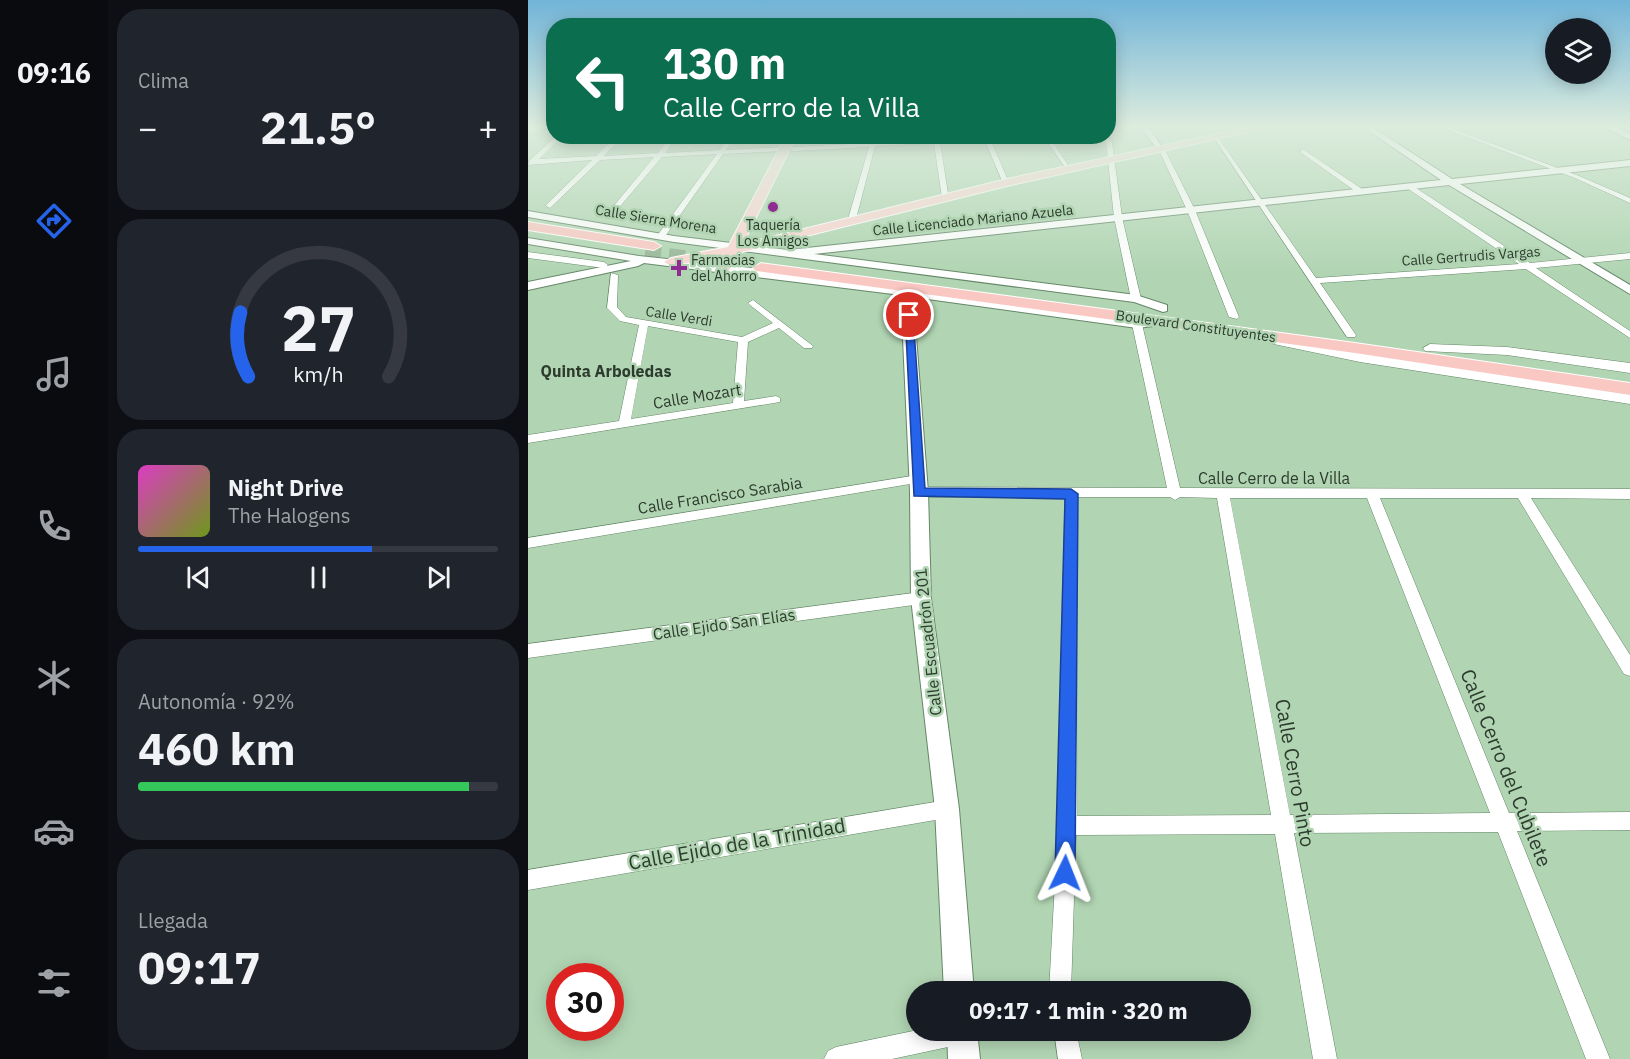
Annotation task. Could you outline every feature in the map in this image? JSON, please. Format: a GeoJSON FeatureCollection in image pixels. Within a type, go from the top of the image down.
{"type":"FeatureCollection","features":[{"type":"Feature","properties":{"kind":"highway"},"geometry":{"type":"LineString","coordinates":[[528,220],[626,235],[650,248]]}},
{"type":"Feature","properties":{"kind":"highway"},"geometry":{"type":"LineString","coordinates":[[528,226],[650,248]]}},
{"type":"Feature","properties":{"kind":"highway"},"geometry":{"type":"LineString","coordinates":[[528,234],[650,248]]}},
{"type":"Feature","properties":{"kind":"highway","name":"Boulevard Constituyentes"},"geometry":{"type":"LineString","coordinates":[[767,260],[1237,325],[1630,389]]}},
{"type":"Feature","properties":{"kind":"highway","name":"Boulevard Constituyentes"},"geometry":{"type":"LineString","coordinates":[[1237,325],[1351,335],[1630,377]]}},
{"type":"Feature","properties":{"kind":"main road"},"geometry":{"type":"LineString","coordinates":[[724,268],[776,174]]}},
{"type":"Feature","properties":{"kind":"main road"},"geometry":{"type":"LineString","coordinates":[[671,262],[1045,174]]}},
{"type":"Feature","properties":{"kind":"main road"},"geometry":{"type":"LineString","coordinates":[[1237,325],[1360,358],[1630,399]]}},
{"type":"Feature","properties":{"kind":"main road"},"geometry":{"type":"LineString","coordinates":[[1430,348],[1507,351],[1630,368]]}},
{"type":"Feature","properties":{"kind":"street"},"geometry":{"type":"LineString","coordinates":[[550,206],[583,174]]}},
{"type":"Feature","properties":{"kind":"street"},"geometry":{"type":"LineString","coordinates":[[611,215],[645,174]]}},
{"type":"Feature","properties":{"kind":"street"},"geometry":{"type":"LineString","coordinates":[[528,286],[602,268],[650,248],[707,174]]}},
{"type":"Feature","properties":{"kind":"street"},"geometry":{"type":"LineString","coordinates":[[852,219],[865,174]]}},
{"type":"Feature","properties":{"kind":"street"},"geometry":{"type":"LineString","coordinates":[[942,174],[946,198]]}},
{"type":"Feature","properties":{"kind":"street"},"geometry":{"type":"LineString","coordinates":[[1003,174],[1007,183]]}},
{"type":"Feature","properties":{"kind":"street"},"geometry":{"type":"LineString","coordinates":[[1112,174],[1118,217],[1136,299]]}},
{"type":"Feature","properties":{"kind":"street"},"geometry":{"type":"LineString","coordinates":[[1174,174],[1191,210],[1237,325]]}},
{"type":"Feature","properties":{"kind":"street"},"geometry":{"type":"LineString","coordinates":[[1241,174],[1351,335]]}},
{"type":"Feature","properties":{"kind":"street"},"geometry":{"type":"LineString","coordinates":[[1336,174],[1360,191]]}},
{"type":"Feature","properties":{"kind":"street"},"geometry":{"type":"LineString","coordinates":[[1439,174],[1630,290]]}},
{"type":"Feature","properties":{"kind":"street","name":"Calle Licenciado Mariano Azuela"},"geometry":{"type":"LineString","coordinates":[[818,254],[1118,217],[1518,174]]}},
{"type":"Feature","properties":{"kind":"street"},"geometry":{"type":"LineString","coordinates":[[1567,174],[1630,201]]}},
{"type":"Feature","properties":{"kind":"street"},"geometry":{"type":"LineString","coordinates":[[1410,186],[1630,334]]}},
{"type":"Feature","properties":{"kind":"street","name":"Calle Sierra Morena"},"geometry":{"type":"LineString","coordinates":[[528,214],[650,248],[674,239],[737,248]]}},
{"type":"Feature","properties":{"kind":"street"},"geometry":{"type":"LineString","coordinates":[[650,248],[659,257],[677,246],[674,239]]}},
{"type":"Feature","properties":{"kind":"street"},"geometry":{"type":"LineString","coordinates":[[528,241],[593,252],[650,248],[737,248],[767,260]]}},
{"type":"Feature","properties":{"kind":"street"},"geometry":{"type":"LineString","coordinates":[[650,248],[671,262]]}},
{"type":"Feature","properties":{"kind":"street"},"geometry":{"type":"LineString","coordinates":[[593,252],[603,260],[602,268]]}},
{"type":"Feature","properties":{"kind":"street"},"geometry":{"type":"LineString","coordinates":[[743,270],[741,266],[747,257],[767,260],[791,253],[818,254],[1136,299],[1163,315]]}},
{"type":"Feature","properties":{"kind":"street"},"geometry":{"type":"LineString","coordinates":[[528,255],[602,268]]}},
{"type":"Feature","properties":{"kind":"street","name":"Calle Gertrudis Vargas"},"geometry":{"type":"LineString","coordinates":[[1314,280],[1527,266],[1630,256]]}},
{"type":"Feature","properties":{"kind":"street"},"geometry":{"type":"LineString","coordinates":[[528,294],[671,262],[1137,324],[1163,315]]}},
{"type":"Feature","properties":{"kind":"street","name":"Calle Verdi"},"geometry":{"type":"LineString","coordinates":[[614,275],[612,308],[623,319],[743,340]]}},
{"type":"Feature","properties":{"kind":"street","name":"Calle Escuadrón 201"},"geometry":{"type":"LineString","coordinates":[[907,292],[919,486],[921,598],[947,809],[958,981]]}},
{"type":"Feature","properties":{"kind":"street"},"geometry":{"type":"LineString","coordinates":[[753,303],[808,346]]}},
{"type":"Feature","properties":{"kind":"street"},"geometry":{"type":"LineString","coordinates":[[624,425],[644,324]]}},
{"type":"Feature","properties":{"kind":"street"},"geometry":{"type":"LineString","coordinates":[[738,406],[743,340],[779,324]]}},
{"type":"Feature","properties":{"kind":"street"},"geometry":{"type":"LineString","coordinates":[[1137,324],[1175,495]]}},
{"type":"Feature","properties":{"kind":"street","name":"Calle Mozart"},"geometry":{"type":"LineString","coordinates":[[528,439],[776,400]]}},
{"type":"Feature","properties":{"kind":"street","name":"Calle Cerro de la Villa"},"geometry":{"type":"LineString","coordinates":[[919,486],[1071,494],[1630,494]]}},
{"type":"Feature","properties":{"kind":"street","name":"Calle Francisco Sarabia"},"geometry":{"type":"LineString","coordinates":[[528,543],[919,486]]}},
{"type":"Feature","properties":{"kind":"street"},"geometry":{"type":"LineString","coordinates":[[1060,981],[1067,826],[1071,494]]}},
{"type":"Feature","properties":{"kind":"street","name":"Calle Cerro del Cubilete"},"geometry":{"type":"LineString","coordinates":[[1372,494],[1598,1059]]}},
{"type":"Feature","properties":{"kind":"street"},"geometry":{"type":"LineString","coordinates":[[1522,494],[1630,669]]}},
{"type":"Feature","properties":{"kind":"street","name":"Calle Cerro Pinto"},"geometry":{"type":"LineString","coordinates":[[1223,495],[1325,1059]]}},
{"type":"Feature","properties":{"kind":"street","name":"Calle Ejido San Elías"},"geometry":{"type":"LineString","coordinates":[[528,651],[921,598]]}},
{"type":"Feature","properties":{"kind":"street","name":"Calle Ejido de la Trinidad"},"geometry":{"type":"LineString","coordinates":[[528,880],[947,809]]}},
{"type":"Feature","properties":{"kind":"street"},"geometry":{"type":"LineString","coordinates":[[1067,826],[1503,820],[1630,821]]}},
{"type":"Feature","properties":{"kind":"street"},"geometry":{"type":"LineString","coordinates":[[836,1059],[963,1041]]}},
{"type":"Feature","properties":{"kind":"street"},"geometry":{"type":"LineString","coordinates":[[1067,1041],[1070,1059]]}},
{"type":"Feature","properties":{"kind":"tunnel"},"geometry":{"type":"LineString","coordinates":[[645,253],[761,268]]}},
{"type":"Feature","properties":{"kind":"place","name":"Taquería Los Amigos"},"geometry":{"type":"Point","coordinates":[773,207]}},
{"type":"Feature","properties":{"kind":"place","name":"Farmacias del Ahorro"},"geometry":{"type":"Point","coordinates":[679,268]}},
{"type":"Feature","properties":{"kind":"district","name":"Quinta Arboledas"},"geometry":{"type":"Point","coordinates":[606,371]}},
{"type":"Feature","properties":{"kind":"route"},"geometry":{"type":"LineString","coordinates":[[909,315],[919,492],[1071,494],[1065,873]]}}]}
